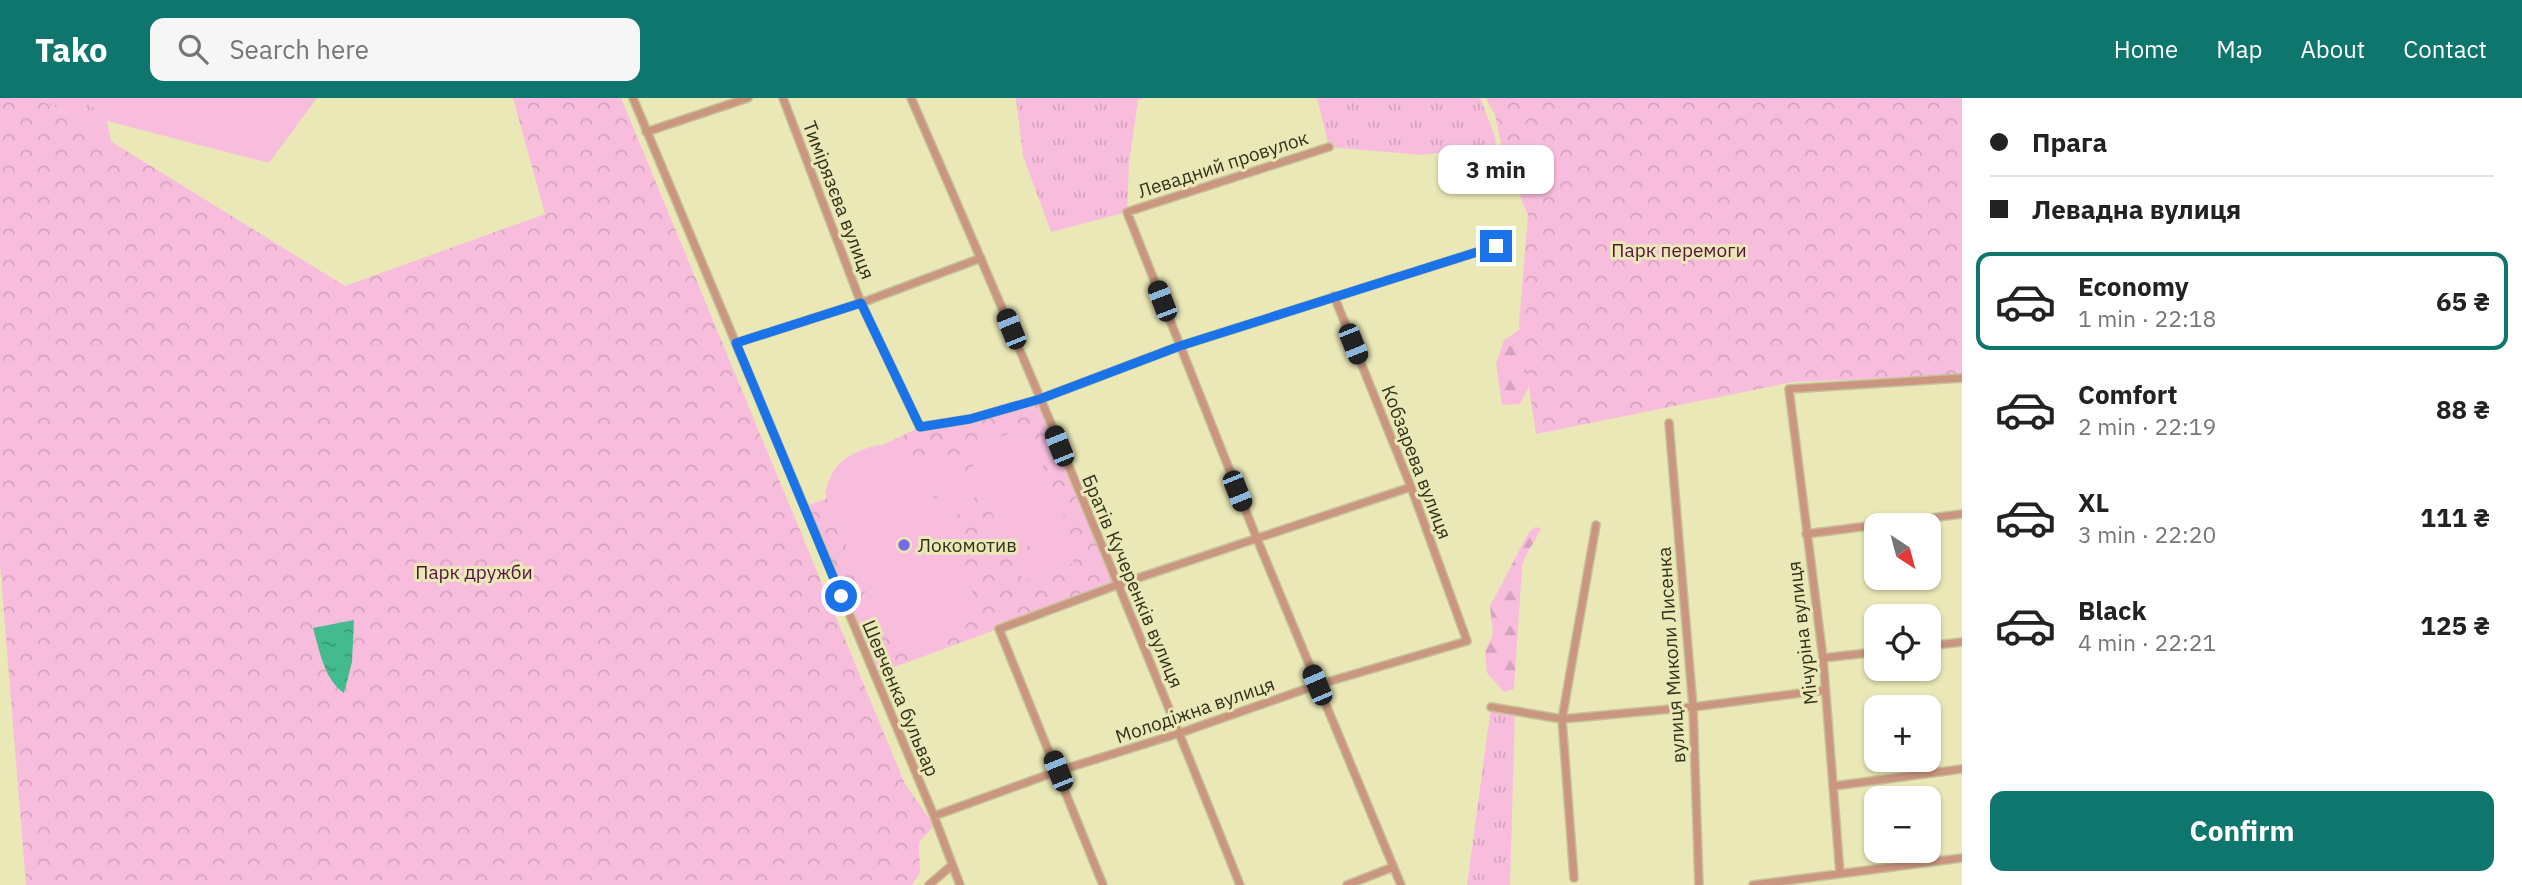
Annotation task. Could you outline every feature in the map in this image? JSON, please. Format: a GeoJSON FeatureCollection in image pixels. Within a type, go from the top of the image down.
{"type":"FeatureCollection","features":[{"type":"Feature","properties":{"kind":"street","name":"Шевченка бульвар"},"geometry":{"type":"LineString","coordinates":[[633,98],[934,816],[960,885]]}},
{"type":"Feature","properties":{"kind":"street"},"geometry":{"type":"LineString","coordinates":[[646,132],[748,98]]}},
{"type":"Feature","properties":{"kind":"street","name":"Тимірязєва вулиця"},"geometry":{"type":"LineString","coordinates":[[783,98],[861,303],[920,427],[970,419],[1040,399]]}},
{"type":"Feature","properties":{"kind":"street","name":"Братів Кучеренків вулиця"},"geometry":{"type":"LineString","coordinates":[[911,98],[1180,733],[1240,885]]}},
{"type":"Feature","properties":{"kind":"street","name":"Левадний провулок"},"geometry":{"type":"LineString","coordinates":[[1180,346],[1127,212],[1329,147]]}},
{"type":"Feature","properties":{"kind":"street"},"geometry":{"type":"LineString","coordinates":[[1040,399],[1180,346],[1496,246]]}},
{"type":"Feature","properties":{"kind":"street"},"geometry":{"type":"LineString","coordinates":[[736,343],[861,303],[981,258]]}},
{"type":"Feature","properties":{"kind":"street","name":"Кобзарева вулиця"},"geometry":{"type":"LineString","coordinates":[[1334,296],[1410,487],[1467,641]]}},
{"type":"Feature","properties":{"kind":"street"},"geometry":{"type":"LineString","coordinates":[[1180,346],[1401,885]]}},
{"type":"Feature","properties":{"kind":"street","name":"Мічуріна вулиця"},"geometry":{"type":"LineString","coordinates":[[1840,874],[1823,658],[1805,534],[1790,389],[1962,378]]}},
{"type":"Feature","properties":{"kind":"street","name":"вулиця Миколи Лисенка"},"geometry":{"type":"LineString","coordinates":[[1669,423],[1693,707],[1699,885]]}},
{"type":"Feature","properties":{"kind":"street"},"geometry":{"type":"LineString","coordinates":[[1103,885],[999,629],[1117,585],[1410,487]]}},
{"type":"Feature","properties":{"kind":"street"},"geometry":{"type":"LineString","coordinates":[[1805,534],[1962,513]]}},
{"type":"Feature","properties":{"kind":"street"},"geometry":{"type":"LineString","coordinates":[[1574,878],[1562,719],[1596,525]]}},
{"type":"Feature","properties":{"kind":"street","name":"Молодіжна вулиця"},"geometry":{"type":"LineString","coordinates":[[934,816],[1058,771],[1180,733],[1317,685],[1467,641]]}},
{"type":"Feature","properties":{"kind":"street"},"geometry":{"type":"LineString","coordinates":[[1941,644],[1962,642]]}},
{"type":"Feature","properties":{"kind":"street"},"geometry":{"type":"LineString","coordinates":[[1823,658],[1864,653]]}},
{"type":"Feature","properties":{"kind":"street"},"geometry":{"type":"LineString","coordinates":[[1491,707],[1562,719],[1693,707],[1825,690]]}},
{"type":"Feature","properties":{"kind":"street"},"geometry":{"type":"LineString","coordinates":[[1834,786],[1962,769]]}},
{"type":"Feature","properties":{"kind":"street"},"geometry":{"type":"LineString","coordinates":[[1753,885],[1962,858]]}},
{"type":"Feature","properties":{"kind":"street"},"geometry":{"type":"LineString","coordinates":[[929,885],[952,865]]}},
{"type":"Feature","properties":{"kind":"street"},"geometry":{"type":"LineString","coordinates":[[1348,885],[1394,867]]}},
{"type":"Feature","properties":{"kind":"green space","name":"Парк дружби"},"geometry":{"type":"Polygon","coordinates":[[[0,98],[33,98],[57,108],[345,286],[545,214],[513,98],[621,98],[905,784],[934,825],[919,843],[920,873],[912,885],[26,885],[0,564],[0,98]]]}},
{"type":"Feature","properties":{"kind":"green space"},"geometry":{"type":"Polygon","coordinates":[[[33,98],[84,98],[107,121],[111,141],[57,108],[33,98]]]}},
{"type":"Feature","properties":{"kind":"green space"},"geometry":{"type":"Polygon","coordinates":[[[84,98],[317,98],[269,163],[107,121],[84,98]]]}},
{"type":"Feature","properties":{"kind":"green space"},"geometry":{"type":"Polygon","coordinates":[[[1016,98],[1145,98],[1138,100],[1129,163],[1127,212],[1051,232],[1023,156],[1016,98]]]}},
{"type":"Feature","properties":{"kind":"green space"},"geometry":{"type":"Polygon","coordinates":[[[1317,98],[1480,98],[1495,136],[1496,146],[1423,155],[1329,147],[1317,98]]]}},
{"type":"Feature","properties":{"kind":"green space","name":"Парк перемоги"},"geometry":{"type":"Polygon","coordinates":[[[1486,98],[1962,98],[1962,375],[1793,382],[1536,434],[1519,323],[1528,215],[1504,158],[1495,115],[1486,98]]]}},
{"type":"Feature","properties":{"kind":"green space"},"geometry":{"type":"Polygon","coordinates":[[[1525,326],[1538,368],[1520,404],[1502,405],[1496,364],[1504,340],[1525,326]]]}},
{"type":"Feature","properties":{"kind":"green space"},"geometry":{"type":"Polygon","coordinates":[[[1040,399],[1117,585],[873,675],[804,507],[833,496],[858,457],[920,427],[970,419],[1040,399]]]}},
{"type":"Feature","properties":{"kind":"green space"},"geometry":{"type":"Polygon","coordinates":[[[1027,426],[1069,529],[1009,554],[967,451],[1027,426]]]}},
{"type":"Feature","properties":{"kind":"green space"},"geometry":{"type":"Polygon","coordinates":[[[877,445],[902,452],[920,469],[971,581],[971,610],[967,619],[952,635],[930,645],[906,646],[896,643],[883,632],[825,493],[833,473],[843,460],[877,445]]]}},
{"type":"Feature","properties":{"kind":"green space"},"geometry":{"type":"Polygon","coordinates":[[[957,454],[978,507],[946,519],[926,466],[957,454]]]}},
{"type":"Feature","properties":{"kind":"green space"},"geometry":{"type":"Polygon","coordinates":[[[1535,527],[1541,528],[1522,568],[1514,689],[1504,692],[1487,673],[1485,652],[1493,633],[1490,606],[1529,532],[1535,527]]]}},
{"type":"Feature","properties":{"kind":"green space"},"geometry":{"type":"Polygon","coordinates":[[[1064,538],[1074,563],[1024,582],[1014,557],[1064,538]]]}},
{"type":"Feature","properties":{"kind":"green space"},"geometry":{"type":"Polygon","coordinates":[[[1491,707],[1515,711],[1510,885],[1467,885],[1491,707]]]}},
{"type":"Feature","properties":{"kind":"water"},"geometry":{"type":"Polygon","coordinates":[[[354,620],[352,662],[344,693],[327,673],[313,628],[354,620]]]}},
{"type":"Feature","properties":{"kind":"place","name":"Локомотив"},"geometry":{"type":"Point","coordinates":[904,545]}},
{"type":"Feature","properties":{"kind":"route"},"geometry":{"type":"LineString","coordinates":[[841,596],[736,343],[861,303],[920,427],[970,419],[1040,399],[1180,346],[1496,246]]}}]}
